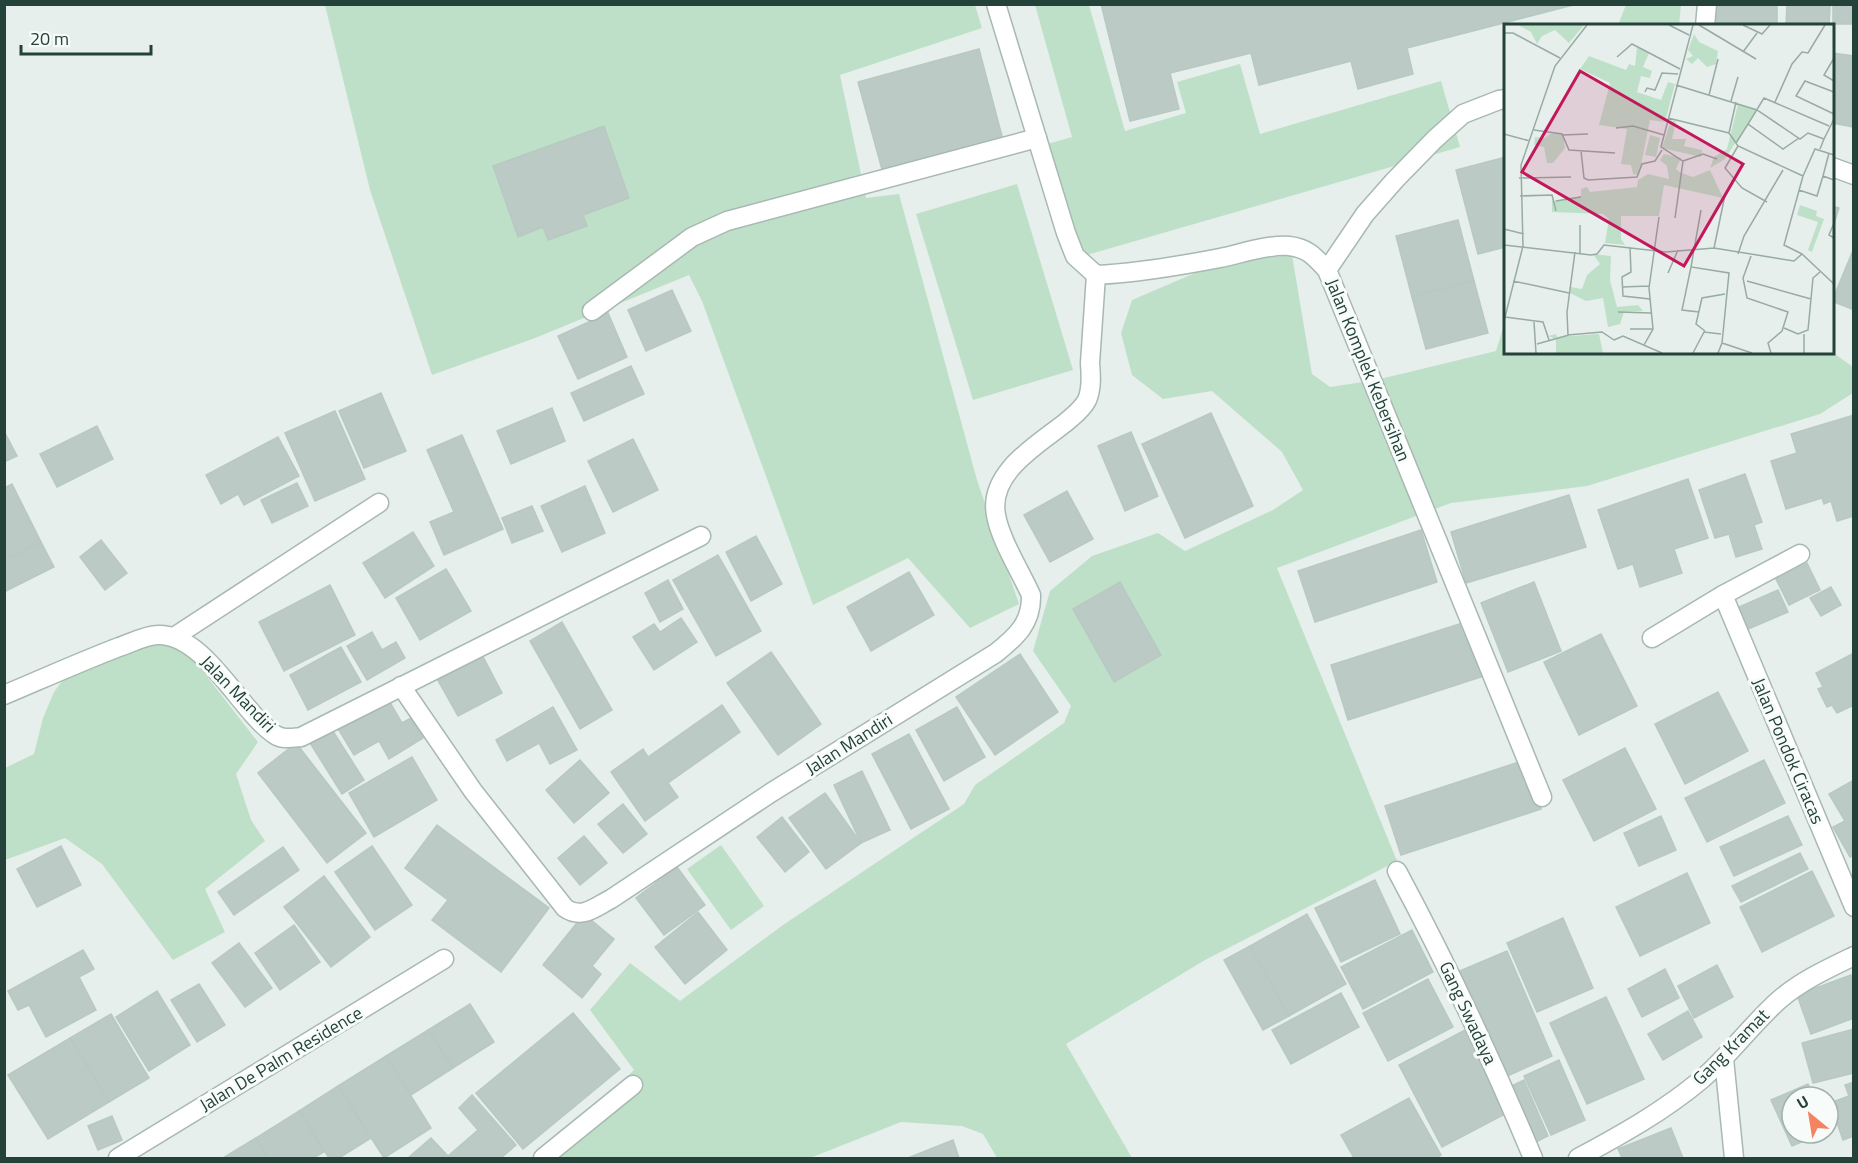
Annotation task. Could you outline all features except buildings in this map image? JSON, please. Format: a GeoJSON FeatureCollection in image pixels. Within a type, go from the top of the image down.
{"type":"FeatureCollection","features":[{"type":"Feature","properties":{"kind":"street"},"geometry":{"type":"LineString","coordinates":[[996,4],[1066,233],[1075,256],[1096,275]]}},
{"type":"Feature","properties":{"kind":"street"},"geometry":{"type":"LineString","coordinates":[[1705,24],[1707,4]]}},
{"type":"Feature","properties":{"kind":"street"},"geometry":{"type":"LineString","coordinates":[[1327,270],[1365,214],[1434,139],[1463,114],[1504,99]]}},
{"type":"Feature","properties":{"kind":"street"},"geometry":{"type":"LineString","coordinates":[[592,311],[692,237],[727,221],[1037,138]]}},
{"type":"Feature","properties":{"kind":"street"},"geometry":{"type":"LineString","coordinates":[[1834,167],[1854,175]]}},
{"type":"Feature","properties":{"kind":"street","name":"Jalan Komplek Kebersihan"},"geometry":{"type":"LineString","coordinates":[[1096,275],[1130,274],[1288,246],[1311,252],[1327,270],[1542,797]]}},
{"type":"Feature","properties":{"kind":"street","name":"Jalan Mandiri"},"geometry":{"type":"LineString","coordinates":[[401,686],[473,791],[565,908],[573,914],[584,913],[611,899],[772,792],[996,653],[1018,635],[1027,621],[1031,607],[1030,595],[999,525],[995,512],[996,497],[1008,472],[1021,458],[1076,414],[1086,402],[1091,378],[1096,275]]}},
{"type":"Feature","properties":{"kind":"street"},"geometry":{"type":"LineString","coordinates":[[4,695],[137,640],[157,635],[174,637],[379,503]]}},
{"type":"Feature","properties":{"kind":"street","name":"Jalan Mandiri"},"geometry":{"type":"LineString","coordinates":[[174,637],[196,651],[221,675],[275,735],[286,739],[301,737],[701,536]]}},
{"type":"Feature","properties":{"kind":"street"},"geometry":{"type":"LineString","coordinates":[[1652,638],[1723,595],[1800,554]]}},
{"type":"Feature","properties":{"kind":"street","name":"Jalan Pondok Ciracas"},"geometry":{"type":"LineString","coordinates":[[1723,595],[1854,907]]}},
{"type":"Feature","properties":{"kind":"street","name":"Gang Swadaya"},"geometry":{"type":"LineString","coordinates":[[1397,871],[1458,989],[1507,1094],[1533,1158]]}},
{"type":"Feature","properties":{"kind":"street","name":"Gang Kramat"},"geometry":{"type":"LineString","coordinates":[[1578,1158],[1631,1130],[1700,1080],[1724,1059],[1780,999],[1803,982],[1854,956]]}},
{"type":"Feature","properties":{"kind":"street","name":"Jalan De Palm Residence"},"geometry":{"type":"LineString","coordinates":[[117,1158],[444,959]]}},
{"type":"Feature","properties":{"kind":"street"},"geometry":{"type":"LineString","coordinates":[[1724,1059],[1734,1158]]}},
{"type":"Feature","properties":{"kind":"street"},"geometry":{"type":"LineString","coordinates":[[543,1158],[633,1085]]}},
{"type":"Feature","properties":{"kind":"green space"},"geometry":{"type":"Polygon","coordinates":[[[325,5],[975,5],[982,28],[840,75],[866,198],[899,194],[977,480],[1019,604],[970,628],[908,558],[813,605],[702,301],[689,275],[535,338],[432,375],[370,190],[325,5]]]}},
{"type":"Feature","properties":{"kind":"green space"},"geometry":{"type":"Polygon","coordinates":[[[1035,5],[1089,5],[1125,131],[1186,113],[1177,82],[1240,64],[1260,134],[1441,81],[1460,147],[1080,257],[1048,144],[1072,137],[1035,5]]]}},
{"type":"Feature","properties":{"kind":"green space"},"geometry":{"type":"Polygon","coordinates":[[[1626,5],[1681,5],[1679,24],[1618,24],[1626,5]]]}},
{"type":"Feature","properties":{"kind":"green space"},"geometry":{"type":"Polygon","coordinates":[[[1017,184],[1073,370],[973,400],[916,214],[1017,184]]]}},
{"type":"Feature","properties":{"kind":"green space"},"geometry":{"type":"Polygon","coordinates":[[[1292,255],[1312,374],[1330,387],[1376,380],[1496,351],[1504,325],[1504,354],[1834,353],[1853,367],[1853,393],[1820,414],[1587,486],[1451,503],[1277,568],[1397,861],[1205,960],[1066,1044],[1132,1158],[997,1158],[983,1134],[962,1126],[901,1122],[810,1158],[532,1158],[578,1122],[634,1070],[590,1010],[630,963],[680,1001],[783,925],[964,804],[975,785],[1064,723],[1071,706],[1033,651],[1050,591],[1092,556],[1158,533],[1185,551],[1273,510],[1303,490],[1282,452],[1212,391],[1163,399],[1132,375],[1121,333],[1132,300],[1216,264],[1292,255]]]}},
{"type":"Feature","properties":{"kind":"green space"},"geometry":{"type":"Polygon","coordinates":[[[167,635],[191,656],[258,742],[236,774],[251,820],[265,841],[205,889],[225,932],[173,960],[102,864],[65,838],[5,860],[5,768],[34,754],[43,718],[54,692],[68,673],[167,635]]]}},
{"type":"Feature","properties":{"kind":"green space"},"geometry":{"type":"Polygon","coordinates":[[[721,845],[764,906],[731,930],[687,869],[721,845]]]}}]}
